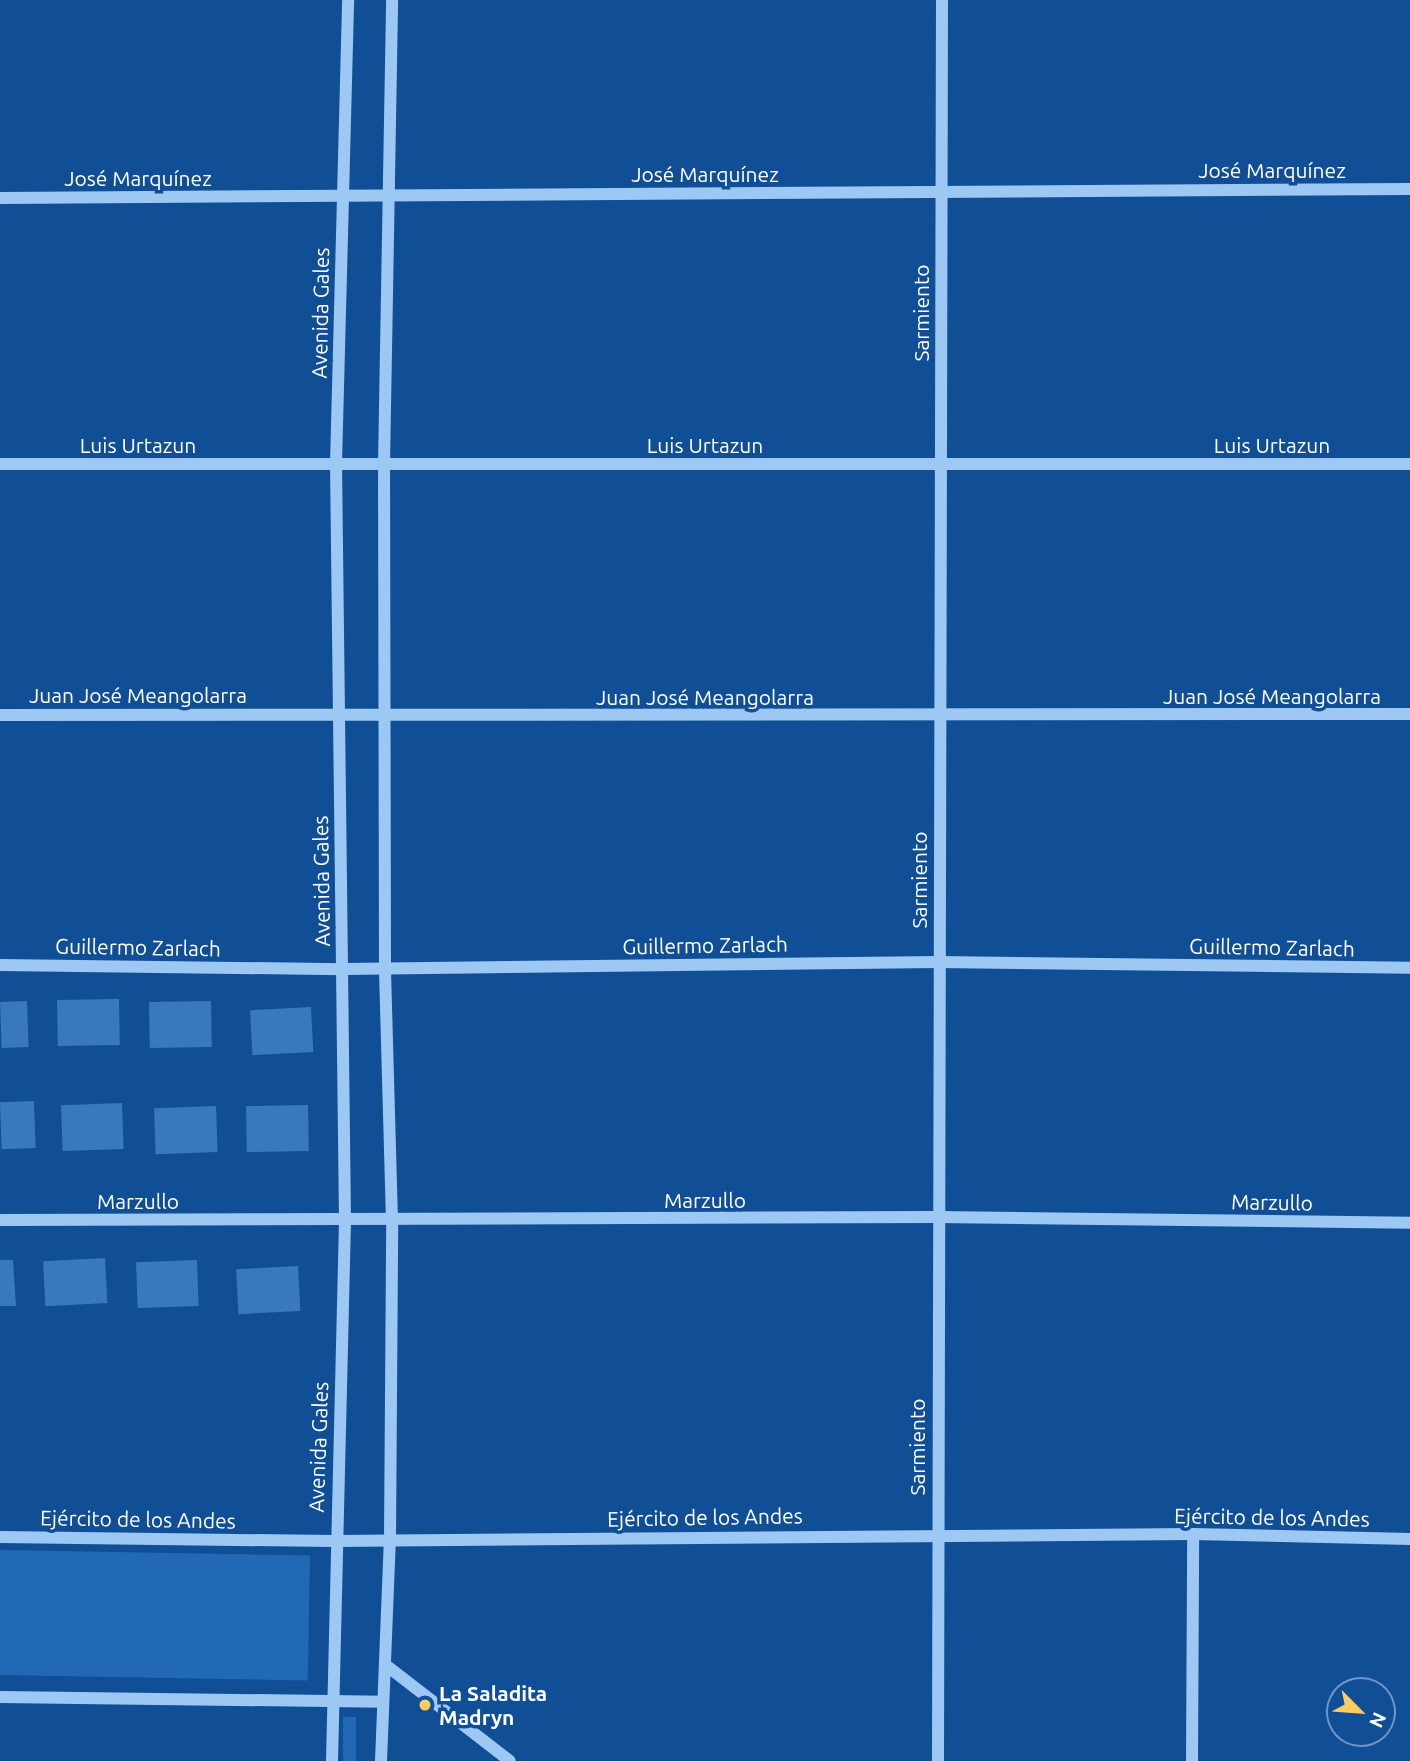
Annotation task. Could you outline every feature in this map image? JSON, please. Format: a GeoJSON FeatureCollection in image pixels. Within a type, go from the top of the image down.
{"type":"FeatureCollection","features":[{"type":"Feature","properties":{"kind":"street","name":"Avenida Gales"},"geometry":{"type":"LineString","coordinates":[[332,1761],[334,1541],[345,1221],[336,464],[348,0]]}},
{"type":"Feature","properties":{"kind":"street"},"geometry":{"type":"LineString","coordinates":[[382,1761],[390,1539],[392,1221],[384,968],[384,465],[386,195],[392,0]]}},
{"type":"Feature","properties":{"kind":"street","name":"Sarmiento"},"geometry":{"type":"LineString","coordinates":[[938,1761],[936,1534],[942,0]]}},
{"type":"Feature","properties":{"kind":"street","name":"José Marquínez"},"geometry":{"type":"LineString","coordinates":[[0,198],[1410,189]]}},
{"type":"Feature","properties":{"kind":"street","name":"Luis Urtazun"},"geometry":{"type":"LineString","coordinates":[[0,464],[1410,464]]}},
{"type":"Feature","properties":{"kind":"street","name":"Juan José Meangolarra"},"geometry":{"type":"LineString","coordinates":[[0,715],[939,717],[1410,714]]}},
{"type":"Feature","properties":{"kind":"street","name":"Guillermo Zarlach"},"geometry":{"type":"LineString","coordinates":[[0,965],[344,969],[938,962],[1410,968]]}},
{"type":"Feature","properties":{"kind":"street","name":"Marzullo"},"geometry":{"type":"LineString","coordinates":[[0,1220],[392,1221],[937,1217],[1410,1223]]}},
{"type":"Feature","properties":{"kind":"street"},"geometry":{"type":"LineString","coordinates":[[1192,1761],[1193,1534]]}},
{"type":"Feature","properties":{"kind":"street","name":"Ejército de los Andes"},"geometry":{"type":"LineString","coordinates":[[0,1537],[334,1541],[1193,1534],[1410,1539]]}},
{"type":"Feature","properties":{"kind":"street"},"geometry":{"type":"LineString","coordinates":[[387,1666],[510,1761]]}},
{"type":"Feature","properties":{"kind":"street"},"geometry":{"type":"LineString","coordinates":[[0,1697],[333,1699],[383,1702]]}},
{"type":"Feature","properties":{"kind":"shaded area"},"geometry":{"type":"Polygon","coordinates":[[[0,1550],[310,1555],[308,1680],[0,1675],[0,1550]]]}},
{"type":"Feature","properties":{"kind":"shaded area"},"geometry":{"type":"Polygon","coordinates":[[[343,1717],[356,1717],[356,1761],[343,1761],[343,1717]]]}},
{"type":"Feature","properties":{"kind":"building"},"geometry":{"type":"Polygon","coordinates":[[[119,999],[120,1045],[58,1046],[57,1000],[119,999]]]}},
{"type":"Feature","properties":{"kind":"building"},"geometry":{"type":"Polygon","coordinates":[[[27,1001],[29,1047],[2,1048],[0,1002],[27,1001]]]}},
{"type":"Feature","properties":{"kind":"building"},"geometry":{"type":"Polygon","coordinates":[[[211,1001],[212,1047],[150,1048],[149,1002],[211,1001]]]}},
{"type":"Feature","properties":{"kind":"building"},"geometry":{"type":"Polygon","coordinates":[[[311,1007],[313,1052],[252,1055],[250,1010],[311,1007]]]}},
{"type":"Feature","properties":{"kind":"building"},"geometry":{"type":"Polygon","coordinates":[[[34,1101],[36,1148],[2,1149],[0,1102],[34,1101]]]}},
{"type":"Feature","properties":{"kind":"building"},"geometry":{"type":"Polygon","coordinates":[[[122,1103],[124,1149],[63,1151],[61,1105],[122,1103]]]}},
{"type":"Feature","properties":{"kind":"building"},"geometry":{"type":"Polygon","coordinates":[[[308,1105],[309,1151],[247,1152],[246,1106],[308,1105]]]}},
{"type":"Feature","properties":{"kind":"building"},"geometry":{"type":"Polygon","coordinates":[[[216,1106],[218,1152],[156,1154],[154,1108],[216,1106]]]}},
{"type":"Feature","properties":{"kind":"building"},"geometry":{"type":"Polygon","coordinates":[[[105,1258],[107,1303],[45,1306],[43,1261],[105,1258]]]}},
{"type":"Feature","properties":{"kind":"building"},"geometry":{"type":"Polygon","coordinates":[[[0,1260],[13,1260],[16,1306],[0,1306],[0,1260]]]}},
{"type":"Feature","properties":{"kind":"building"},"geometry":{"type":"Polygon","coordinates":[[[197,1260],[199,1306],[138,1308],[136,1262],[197,1260]]]}},
{"type":"Feature","properties":{"kind":"building"},"geometry":{"type":"Polygon","coordinates":[[[298,1266],[300,1311],[238,1314],[236,1269],[298,1266]]]}},
{"type":"Feature","properties":{"kind":"place","name":"La Saladita Madryn"},"geometry":{"type":"Point","coordinates":[425,1705]}}]}
